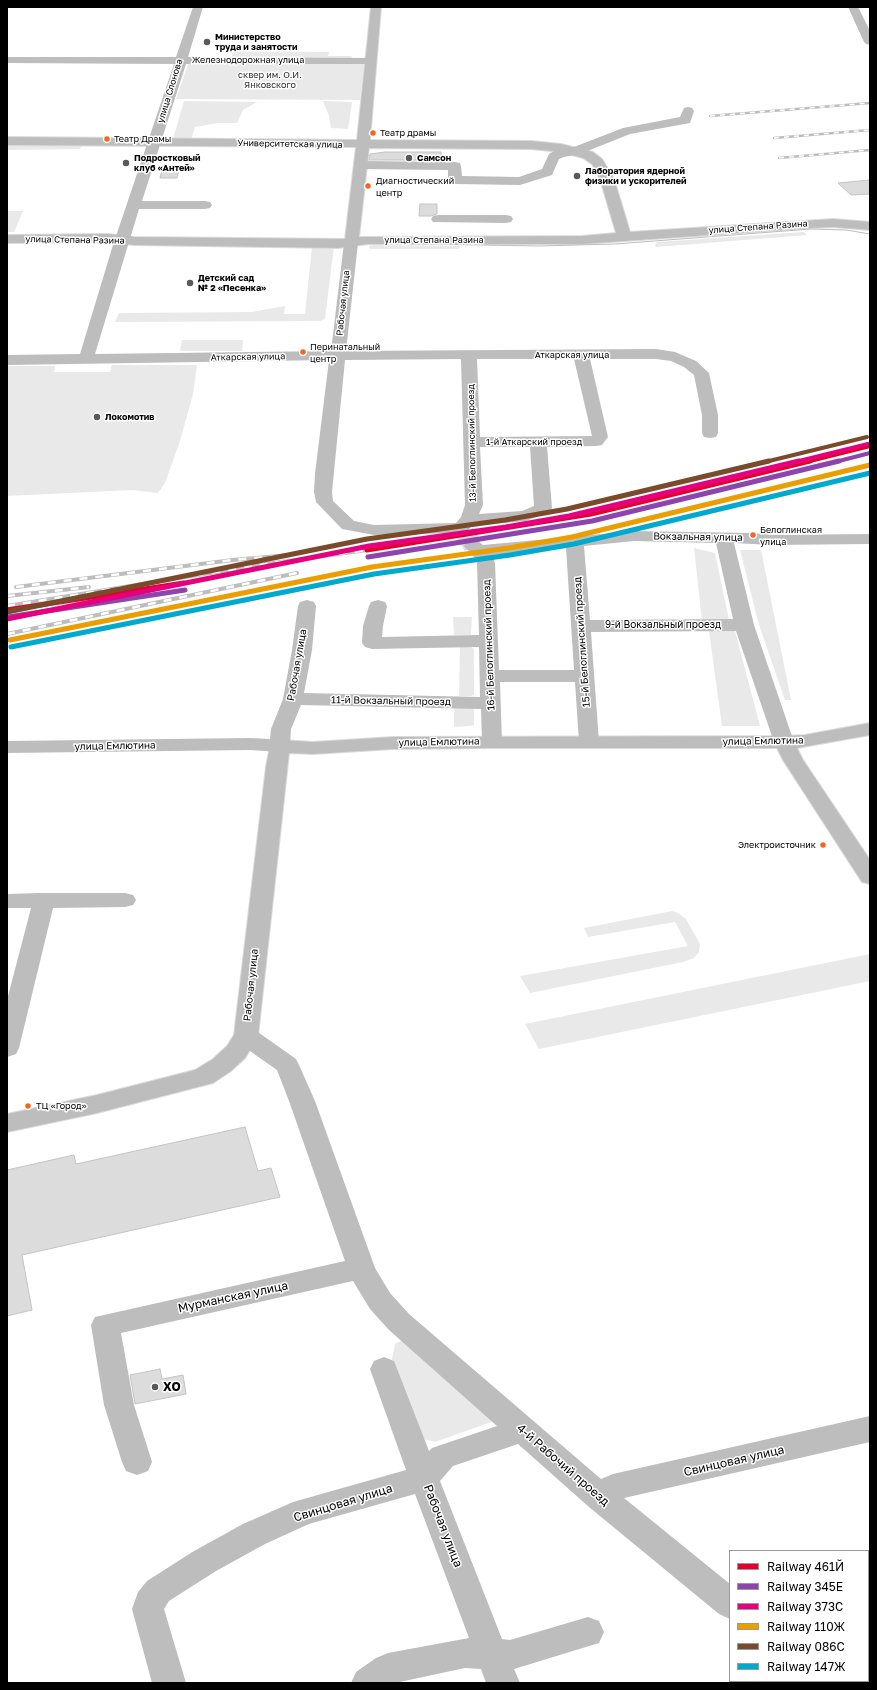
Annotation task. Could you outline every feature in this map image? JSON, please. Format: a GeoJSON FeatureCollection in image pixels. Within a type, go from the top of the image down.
{"type":"FeatureCollection","features":[{"type":"Feature","properties":{"kind":"street","name":"улица Слонова"},"geometry":{"type":"LineString","coordinates":[[86,359],[134,204],[198,7]]}},
{"type":"Feature","properties":{"kind":"street","name":"Рабочая улица"},"geometry":{"type":"LineString","coordinates":[[376,7],[363,145],[322,492],[325,502],[348,525],[374,530],[469,535]]}},
{"type":"Feature","properties":{"kind":"street"},"geometry":{"type":"LineString","coordinates":[[853,7],[870,42]]}},
{"type":"Feature","properties":{"kind":"street","name":"Железнодорожная улица"},"geometry":{"type":"LineString","coordinates":[[7,60],[370,61]]}},
{"type":"Feature","properties":{"kind":"street"},"geometry":{"type":"LineString","coordinates":[[360,165],[455,166],[455,180],[520,181],[547,172],[554,157],[559,154],[574,151],[627,131],[686,120],[688,111]]}},
{"type":"Feature","properties":{"kind":"street","name":"Университетская улица"},"geometry":{"type":"LineString","coordinates":[[7,141],[363,145],[531,145],[574,151]]}},
{"type":"Feature","properties":{"kind":"street"},"geometry":{"type":"LineString","coordinates":[[574,151],[593,159],[607,179],[624,237]]}},
{"type":"Feature","properties":{"kind":"street"},"geometry":{"type":"LineString","coordinates":[[134,204],[205,205]]}},
{"type":"Feature","properties":{"kind":"street"},"geometry":{"type":"LineString","coordinates":[[438,219],[506,219]]}},
{"type":"Feature","properties":{"kind":"street"},"geometry":{"type":"LineString","coordinates":[[480,240],[482,219]]}},
{"type":"Feature","properties":{"kind":"street","name":"улица Степана Разина"},"geometry":{"type":"LineString","coordinates":[[7,239],[123,239],[134,242],[338,244],[368,240],[582,240],[809,224],[833,223],[866,225]]}},
{"type":"Feature","properties":{"kind":"street","name":"Аткарская улица"},"geometry":{"type":"LineString","coordinates":[[7,360],[469,354],[656,354],[675,357],[690,364],[701,373],[710,415],[710,433]]}},
{"type":"Feature","properties":{"kind":"street","name":"13-й Белоглинский проезд"},"geometry":{"type":"LineString","coordinates":[[469,354],[474,505],[469,535]]}},
{"type":"Feature","properties":{"kind":"street","name":"1-й Аткарский проезд"},"geometry":{"type":"LineString","coordinates":[[472,442],[596,441],[600,437],[581,355]]}},
{"type":"Feature","properties":{"kind":"street"},"geometry":{"type":"LineString","coordinates":[[469,535],[481,520],[526,516],[543,508],[538,442]]}},
{"type":"Feature","properties":{"kind":"street","name":"Вокзальная улица"},"geometry":{"type":"LineString","coordinates":[[469,535],[575,542],[634,536],[724,539],[753,538],[869,543]]}},
{"type":"Feature","properties":{"kind":"street","name":"16-й Белоглинский проезд"},"geometry":{"type":"LineString","coordinates":[[469,535],[484,556],[486,562],[492,742]]}},
{"type":"Feature","properties":{"kind":"street"},"geometry":{"type":"LineString","coordinates":[[724,539],[744,625],[784,742],[793,760],[870,877]]}},
{"type":"Feature","properties":{"kind":"street","name":"15-й Белоглинский проезд"},"geometry":{"type":"LineString","coordinates":[[575,542],[589,742]]}},
{"type":"Feature","properties":{"kind":"street","name":"Рабочая улица"},"geometry":{"type":"LineString","coordinates":[[307,606],[302,650],[293,699],[281,729],[246,1036],[287,1065],[302,1101],[361,1268],[370,1288],[399,1322]]}},
{"type":"Feature","properties":{"kind":"street"},"geometry":{"type":"LineString","coordinates":[[378,606],[373,626],[372,643],[488,641]]}},
{"type":"Feature","properties":{"kind":"street","name":"9-й Вокзальный проезд"},"geometry":{"type":"LineString","coordinates":[[581,626],[744,625]]}},
{"type":"Feature","properties":{"kind":"street"},"geometry":{"type":"LineString","coordinates":[[489,676],[584,676]]}},
{"type":"Feature","properties":{"kind":"street","name":"11-й Вокзальный проезд"},"geometry":{"type":"LineString","coordinates":[[293,699],[490,703]]}},
{"type":"Feature","properties":{"kind":"street","name":"улица Емлютина"},"geometry":{"type":"LineString","coordinates":[[7,747],[250,744],[313,748],[393,743],[784,742],[806,741],[870,729]]}},
{"type":"Feature","properties":{"kind":"street"},"geometry":{"type":"LineString","coordinates":[[7,1048],[44,900]]}},
{"type":"Feature","properties":{"kind":"street"},"geometry":{"type":"LineString","coordinates":[[7,901],[125,900]]}},
{"type":"Feature","properties":{"kind":"street"},"geometry":{"type":"LineString","coordinates":[[7,1123],[97,1104],[204,1077],[222,1065],[236,1052],[246,1036]]}},
{"type":"Feature","properties":{"kind":"street","name":"Мурманская улица"},"geometry":{"type":"LineString","coordinates":[[137,1462],[119,1405],[104,1324],[361,1268]]}},
{"type":"Feature","properties":{"kind":"street","name":"4-й Рабочий проезд"},"geometry":{"type":"LineString","coordinates":[[399,1322],[600,1497],[729,1603]]}},
{"type":"Feature","properties":{"kind":"street","name":"Рабочая улица"},"geometry":{"type":"LineString","coordinates":[[384,1369],[424,1478],[498,1669]]}},
{"type":"Feature","properties":{"kind":"street"},"geometry":{"type":"LineString","coordinates":[[424,1478],[443,1457],[522,1430]]}},
{"type":"Feature","properties":{"kind":"street","name":"Свинцовая улица"},"geometry":{"type":"LineString","coordinates":[[600,1497],[613,1488],[870,1430]]}},
{"type":"Feature","properties":{"kind":"street","name":"Свинцовая улица"},"geometry":{"type":"LineString","coordinates":[[169,1683],[148,1609],[149,1602],[158,1591],[199,1564],[254,1534],[304,1512],[424,1478]]}},
{"type":"Feature","properties":{"kind":"street"},"geometry":{"type":"LineString","coordinates":[[368,1683],[388,1669],[466,1653],[498,1669],[510,1655],[588,1632]]}},
{"type":"Feature","properties":{"kind":"green space"},"geometry":{"type":"Polygon","coordinates":[[[233,51],[329,52],[328,56],[351,56],[353,59],[231,59],[233,51]]]}},
{"type":"Feature","properties":{"kind":"green space","name":"сквер им. О.И. Янковского"},"geometry":{"type":"Polygon","coordinates":[[[363,63],[360,100],[176,99],[188,64],[363,63]]]}},
{"type":"Feature","properties":{"kind":"green space"},"geometry":{"type":"Polygon","coordinates":[[[184,101],[257,102],[243,110],[237,123],[218,123],[195,127],[191,140],[173,139],[184,101]]]}},
{"type":"Feature","properties":{"kind":"green space"},"geometry":{"type":"Polygon","coordinates":[[[323,101],[352,102],[348,129],[331,128],[329,116],[323,101]]]}},
{"type":"Feature","properties":{"kind":"green space"},"geometry":{"type":"Polygon","coordinates":[[[7,144],[82,144],[80,149],[7,150],[7,144]]]}},
{"type":"Feature","properties":{"kind":"green space"},"geometry":{"type":"Polygon","coordinates":[[[7,211],[23,211],[14,232],[7,232],[7,211]]]}},
{"type":"Feature","properties":{"kind":"green space"},"geometry":{"type":"Polygon","coordinates":[[[804,232],[807,235],[656,247],[655,245],[657,242],[804,232]]]}},
{"type":"Feature","properties":{"kind":"green space"},"geometry":{"type":"Polygon","coordinates":[[[334,246],[325,319],[320,321],[115,322],[119,313],[252,312],[285,306],[284,314],[305,314],[312,247],[334,246]]]}},
{"type":"Feature","properties":{"kind":"green space"},"geometry":{"type":"Polygon","coordinates":[[[369,246],[460,246],[459,249],[370,249],[369,246]]]}},
{"type":"Feature","properties":{"kind":"green space"},"geometry":{"type":"Polygon","coordinates":[[[182,340],[243,340],[242,351],[180,351],[182,340]]]}},
{"type":"Feature","properties":{"kind":"green space","name":"Локомотив"},"geometry":{"type":"Polygon","coordinates":[[[112,365],[197,365],[193,394],[180,441],[165,483],[158,493],[132,490],[7,496],[7,366],[55,366],[54,372],[110,372],[112,365]]]}},
{"type":"Feature","properties":{"kind":"green space"},"geometry":{"type":"Polygon","coordinates":[[[694,548],[715,553],[729,620],[702,621],[694,548]]]}},
{"type":"Feature","properties":{"kind":"green space"},"geometry":{"type":"Polygon","coordinates":[[[740,550],[761,550],[791,700],[785,700],[759,625],[740,550]]]}},
{"type":"Feature","properties":{"kind":"green space"},"geometry":{"type":"Polygon","coordinates":[[[453,617],[472,617],[471,635],[454,635],[453,617]]]}},
{"type":"Feature","properties":{"kind":"green space"},"geometry":{"type":"Polygon","coordinates":[[[709,631],[735,631],[760,726],[722,726],[709,631]]]}},
{"type":"Feature","properties":{"kind":"green space"},"geometry":{"type":"Polygon","coordinates":[[[460,647],[471,647],[474,649],[474,694],[472,696],[459,696],[460,647]]]}},
{"type":"Feature","properties":{"kind":"green space"},"geometry":{"type":"Polygon","coordinates":[[[454,707],[474,707],[474,725],[454,727],[454,707]]]}},
{"type":"Feature","properties":{"kind":"green space"},"geometry":{"type":"Polygon","coordinates":[[[672,911],[678,913],[686,919],[700,944],[699,952],[694,958],[683,962],[530,993],[520,976],[688,946],[675,922],[588,937],[584,928],[672,911]]]}},
{"type":"Feature","properties":{"kind":"green space"},"geometry":{"type":"Polygon","coordinates":[[[870,954],[870,981],[539,1049],[525,1024],[870,954]]]}},
{"type":"Feature","properties":{"kind":"green space"},"geometry":{"type":"Polygon","coordinates":[[[408,1337],[494,1421],[435,1442],[416,1437],[390,1369],[395,1344],[408,1337]]]}},
{"type":"Feature","properties":{"kind":"building","name":"Самсон"},"geometry":{"type":"Polygon","coordinates":[[[385,152],[441,152],[442,160],[369,160],[370,154],[385,152]]]}},
{"type":"Feature","properties":{"kind":"building"},"geometry":{"type":"Polygon","coordinates":[[[163,166],[180,166],[177,178],[160,178],[163,166]]]}},
{"type":"Feature","properties":{"kind":"building"},"geometry":{"type":"Polygon","coordinates":[[[870,180],[870,194],[851,195],[838,183],[870,180]]]}},
{"type":"Feature","properties":{"kind":"building"},"geometry":{"type":"Polygon","coordinates":[[[420,204],[437,204],[437,214],[431,216],[419,216],[420,204]]]}},
{"type":"Feature","properties":{"kind":"building"},"geometry":{"type":"Polygon","coordinates":[[[245,1127],[258,1171],[271,1168],[280,1197],[22,1255],[32,1310],[7,1316],[7,1170],[74,1155],[76,1164],[245,1127]]]}},
{"type":"Feature","properties":{"kind":"building","name":"ХО"},"geometry":{"type":"Polygon","coordinates":[[[160,1369],[162,1379],[183,1375],[186,1394],[135,1404],[130,1375],[160,1369]]]}},
{"type":"Feature","properties":{"kind":"tunnel"},"geometry":{"type":"LineString","coordinates":[[465,533],[473,546]]}},
{"type":"Feature","properties":{"kind":"tram line"},"geometry":{"type":"LineString","coordinates":[[196,7],[124,230],[125,234],[136,239],[539,246],[615,244],[811,229],[846,230],[870,234]]}},
{"type":"Feature","properties":{"kind":"railway"},"geometry":{"type":"LineString","coordinates":[[710,116],[870,103]]}},
{"type":"Feature","properties":{"kind":"railway"},"geometry":{"type":"LineString","coordinates":[[774,138],[870,130]]}},
{"type":"Feature","properties":{"kind":"railway"},"geometry":{"type":"LineString","coordinates":[[779,158],[870,150]]}},
{"type":"Feature","properties":{"kind":"railway"},"geometry":{"type":"LineString","coordinates":[[7,606],[259,565],[367,550]]}},
{"type":"Feature","properties":{"kind":"railway"},"geometry":{"type":"LineString","coordinates":[[16,587],[233,560],[289,555]]}},
{"type":"Feature","properties":{"kind":"railway"},"geometry":{"type":"LineString","coordinates":[[7,634],[297,573]]}},
{"type":"Feature","properties":{"kind":"railway"},"geometry":{"type":"LineString","coordinates":[[7,619],[184,583]]}},
{"type":"Feature","properties":{"kind":"railway"},"geometry":{"type":"LineString","coordinates":[[7,596],[89,587]]}},
{"type":"Feature","properties":{"kind":"rail line","name":"086С"},"geometry":{"type":"LineString","coordinates":[[7,612],[367,539],[505,520],[567,509],[867,437]]}},
{"type":"Feature","properties":{"kind":"rail line","name":"373C"},"geometry":{"type":"LineString","coordinates":[[7,619],[369,546],[506,527],[569,516],[868,444]]}},
{"type":"Feature","properties":{"kind":"rail line","name":"461Й"},"geometry":{"type":"LineString","coordinates":[[367,550],[591,514],[870,446]]}},
{"type":"Feature","properties":{"kind":"rail line","name":"345Е"},"geometry":{"type":"LineString","coordinates":[[368,557],[592,521],[870,453]]}},
{"type":"Feature","properties":{"kind":"rail line","name":"110Ж"},"geometry":{"type":"LineString","coordinates":[[10,640],[372,567],[509,548],[572,537],[870,465]]}},
{"type":"Feature","properties":{"kind":"rail line","name":"147Ж"},"geometry":{"type":"LineString","coordinates":[[11,647],[374,574],[510,555],[574,544],[870,473]]}},
{"type":"Feature","properties":{"kind":"rail line","name":"461Й"},"geometry":{"type":"LineString","coordinates":[[7,610],[184,583]]}},
{"type":"Feature","properties":{"kind":"rail line","name":"345Е"},"geometry":{"type":"LineString","coordinates":[[8,617],[185,590]]}},
{"type":"Feature","properties":{"kind":"place","name":"Министерство труда и занятости"},"geometry":{"type":"Point","coordinates":[207,42]}},
{"type":"Feature","properties":{"kind":"place","name":"Театр драмы"},"geometry":{"type":"Point","coordinates":[373,133]}},
{"type":"Feature","properties":{"kind":"place","name":"Театр Драмы"},"geometry":{"type":"Point","coordinates":[107,139]}},
{"type":"Feature","properties":{"kind":"place","name":"Самсон"},"geometry":{"type":"Point","coordinates":[409,158]}},
{"type":"Feature","properties":{"kind":"place","name":"Подростковый клуб «Антей»"},"geometry":{"type":"Point","coordinates":[126,163]}},
{"type":"Feature","properties":{"kind":"place","name":"Лаборатория ядерной физики и ускорителей"},"geometry":{"type":"Point","coordinates":[577,176]}},
{"type":"Feature","properties":{"kind":"place","name":"Диагностический центр"},"geometry":{"type":"Point","coordinates":[368,186]}},
{"type":"Feature","properties":{"kind":"place","name":"Детский сад № 2 «Песенка»"},"geometry":{"type":"Point","coordinates":[190,283]}},
{"type":"Feature","properties":{"kind":"place","name":"Перинатальный центр"},"geometry":{"type":"Point","coordinates":[303,352]}},
{"type":"Feature","properties":{"kind":"place","name":"Локомотив"},"geometry":{"type":"Point","coordinates":[97,417]}},
{"type":"Feature","properties":{"kind":"place","name":"Белоглинская улица"},"geometry":{"type":"Point","coordinates":[753,535]}},
{"type":"Feature","properties":{"kind":"place","name":"Электроисточник"},"geometry":{"type":"Point","coordinates":[823,845]}},
{"type":"Feature","properties":{"kind":"place","name":"ТЦ «Город»"},"geometry":{"type":"Point","coordinates":[28,1106]}},
{"type":"Feature","properties":{"kind":"place","name":"ХО"},"geometry":{"type":"Point","coordinates":[155,1387]}}]}
